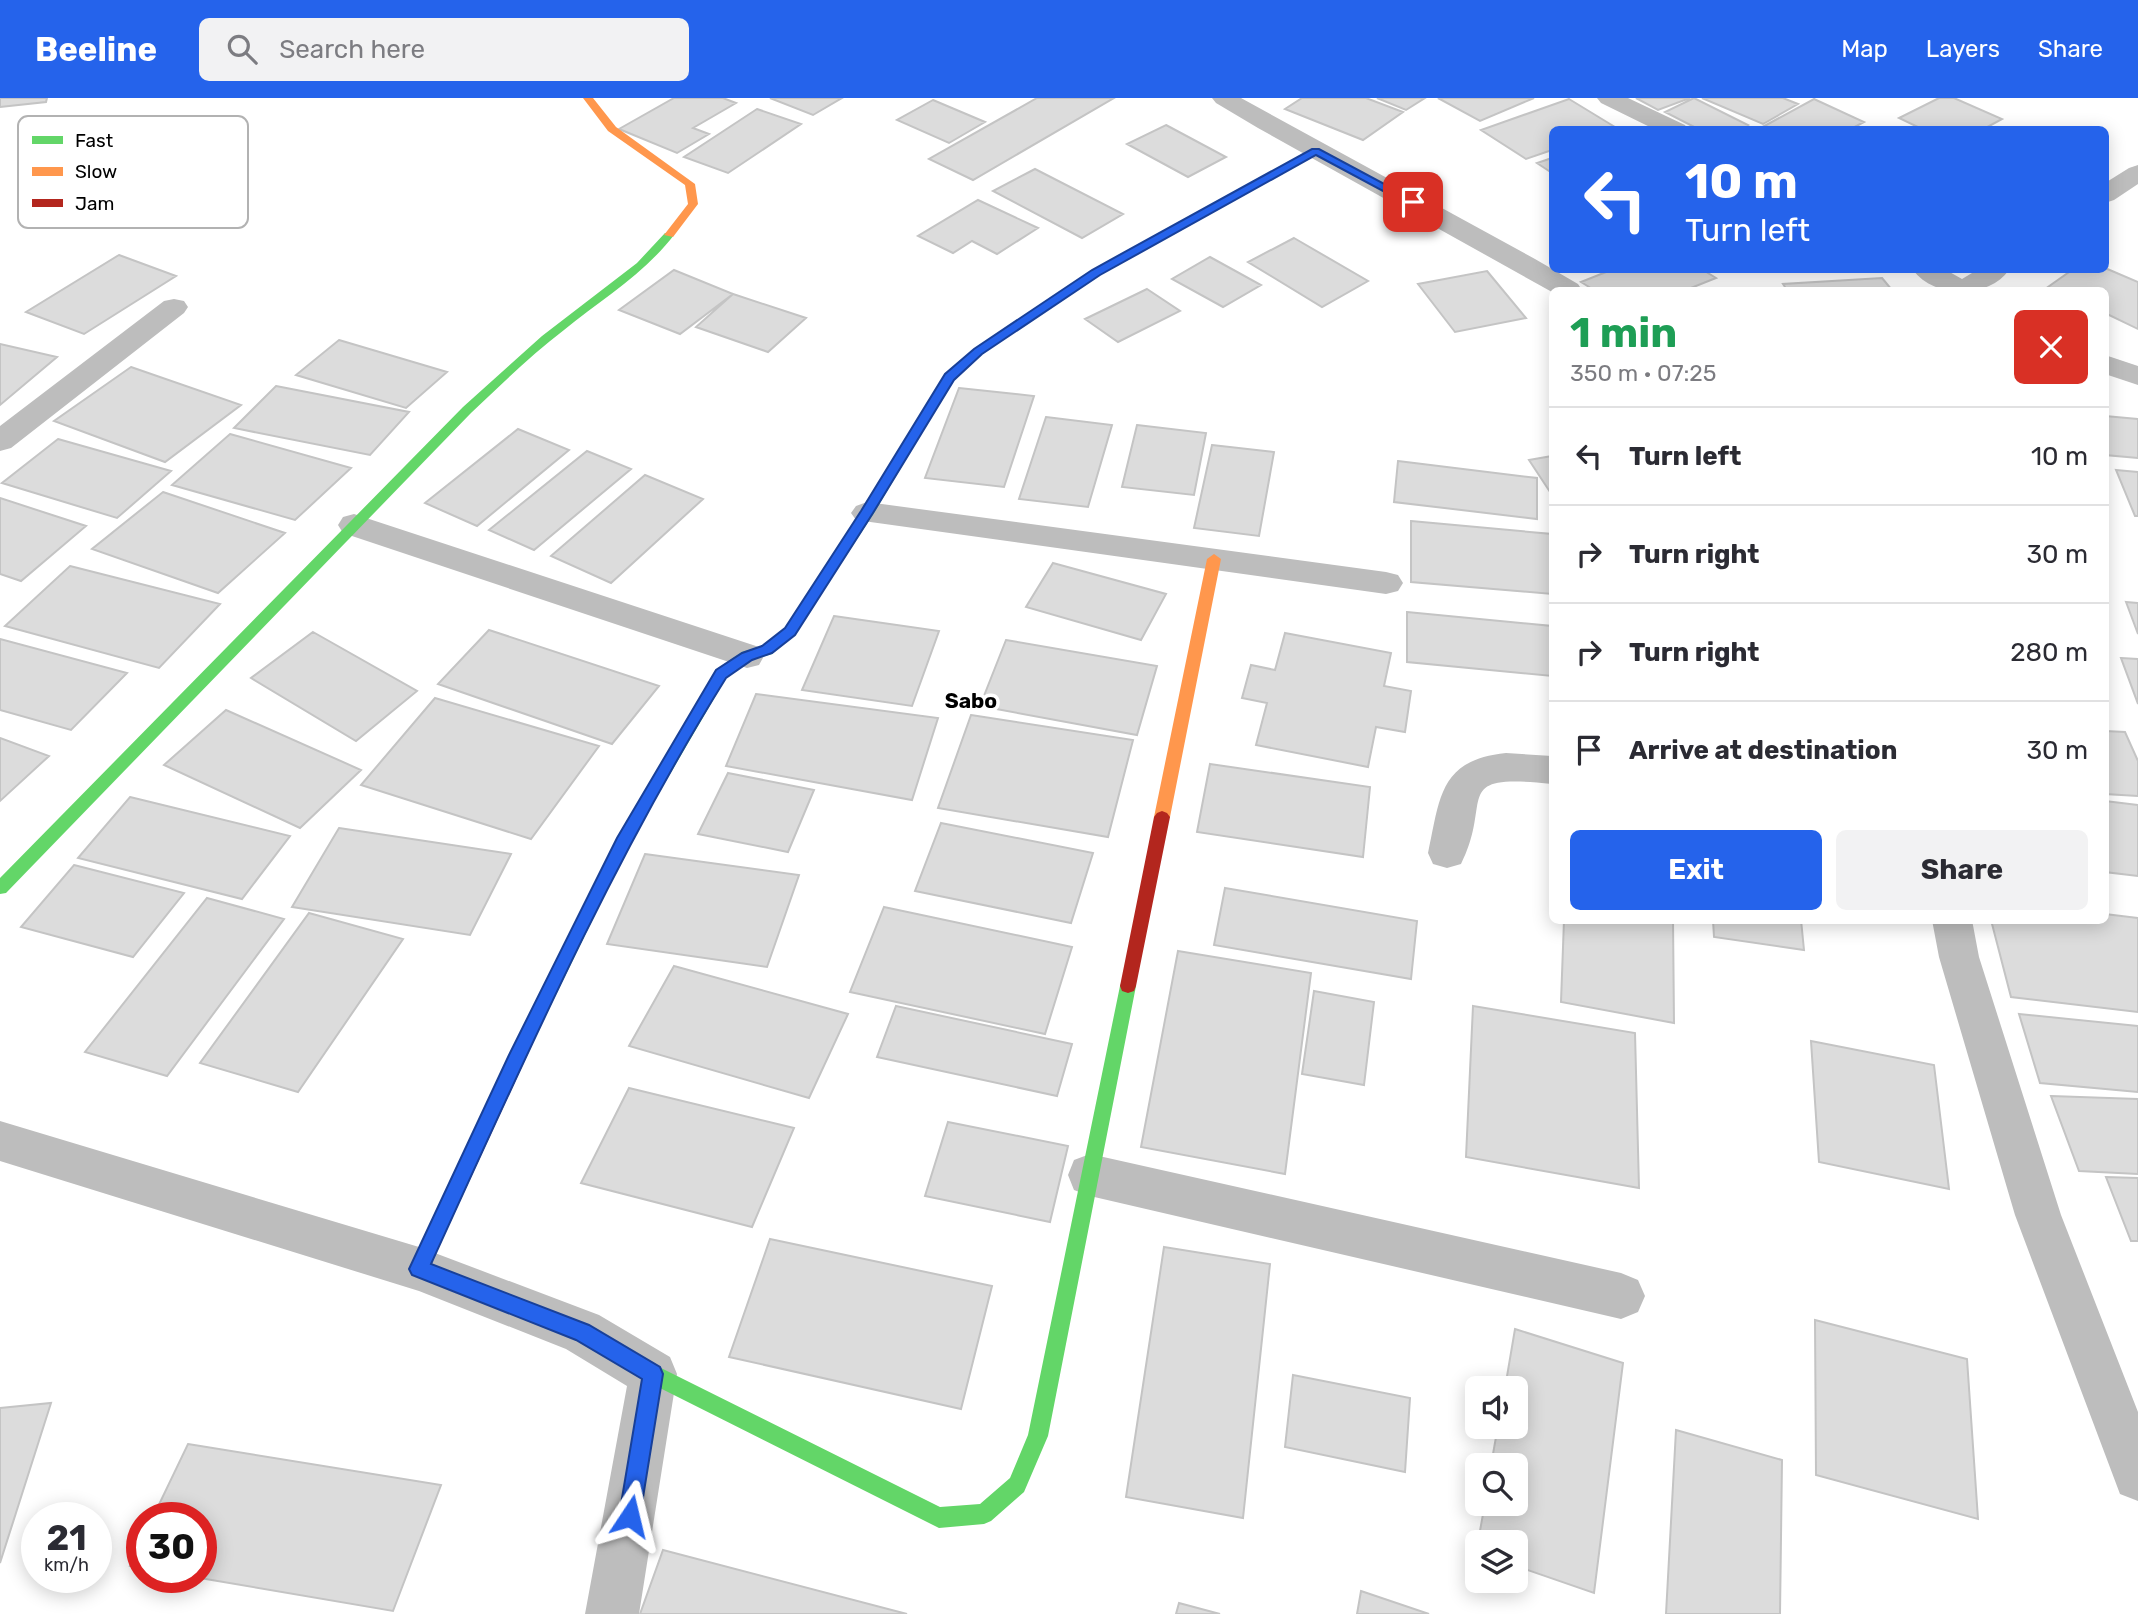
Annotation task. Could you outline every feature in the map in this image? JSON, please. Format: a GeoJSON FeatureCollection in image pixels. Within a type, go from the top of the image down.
{"type":"FeatureCollection","features":[{"type":"Feature","properties":{"kind":"street"},"geometry":{"type":"LineString","coordinates":[[0,888],[467,410],[547,337],[602,299],[658,249],[693,204],[690,184],[612,129],[588,98]]}},
{"type":"Feature","properties":{"kind":"street"},"geometry":{"type":"LineString","coordinates":[[1224,98],[1563,287]]}},
{"type":"Feature","properties":{"kind":"street"},"geometry":{"type":"LineString","coordinates":[[1609,98],[1668,126]]}},
{"type":"Feature","properties":{"kind":"street"},"geometry":{"type":"LineString","coordinates":[[419,1269],[515,1060],[625,838],[721,674],[747,656],[767,650],[790,631],[867,513],[949,377],[978,352],[1096,273],[1315,151]]}},
{"type":"Feature","properties":{"kind":"street"},"geometry":{"type":"LineString","coordinates":[[2109,192],[2138,173]]}},
{"type":"Feature","properties":{"kind":"street"},"geometry":{"type":"LineString","coordinates":[[1932,273],[1958,287]]}},
{"type":"Feature","properties":{"kind":"street"},"geometry":{"type":"LineString","coordinates":[[1968,287],[1990,273]]}},
{"type":"Feature","properties":{"kind":"street"},"geometry":{"type":"LineString","coordinates":[[0,441],[174,307]]}},
{"type":"Feature","properties":{"kind":"street"},"geometry":{"type":"LineString","coordinates":[[2109,366],[2138,376]]}},
{"type":"Feature","properties":{"kind":"street"},"geometry":{"type":"LineString","coordinates":[[867,513],[1386,583]]}},
{"type":"Feature","properties":{"kind":"street"},"geometry":{"type":"LineString","coordinates":[[354,525],[747,656]]}},
{"type":"Feature","properties":{"kind":"street"},"geometry":{"type":"LineString","coordinates":[[0,1141],[419,1269],[582,1332],[653,1374],[939,1518],[984,1514],[1017,1486],[1038,1436],[1214,559]]}},
{"type":"Feature","properties":{"kind":"street"},"geometry":{"type":"LineString","coordinates":[[1447,853],[1465,785],[1486,769],[1511,766],[1549,770]]}},
{"type":"Feature","properties":{"kind":"street"},"geometry":{"type":"LineString","coordinates":[[1953,924],[1959,957],[2038,1215],[2138,1476]]}},
{"type":"Feature","properties":{"kind":"street"},"geometry":{"type":"LineString","coordinates":[[1090,1175],[1621,1296]]}},
{"type":"Feature","properties":{"kind":"street"},"geometry":{"type":"LineString","coordinates":[[612,1614],[653,1374]]}},
{"type":"Feature","properties":{"kind":"building"},"geometry":{"type":"Polygon","coordinates":[[[0,98],[47,98],[46,102],[0,107],[0,98]]]}},
{"type":"Feature","properties":{"kind":"building"},"geometry":{"type":"Polygon","coordinates":[[[674,98],[723,98],[736,103],[693,128],[709,134],[677,153],[619,129],[674,98]]]}},
{"type":"Feature","properties":{"kind":"building"},"geometry":{"type":"Polygon","coordinates":[[[770,98],[842,98],[813,115],[770,98]]]}},
{"type":"Feature","properties":{"kind":"building"},"geometry":{"type":"Polygon","coordinates":[[[1037,98],[1114,98],[973,180],[929,159],[1037,98]]]}},
{"type":"Feature","properties":{"kind":"building"},"geometry":{"type":"Polygon","coordinates":[[[1302,98],[1366,98],[1403,112],[1363,140],[1285,109],[1302,98]]]}},
{"type":"Feature","properties":{"kind":"building"},"geometry":{"type":"Polygon","coordinates":[[[1377,98],[1425,98],[1406,110],[1377,98]]]}},
{"type":"Feature","properties":{"kind":"building"},"geometry":{"type":"Polygon","coordinates":[[[1438,98],[1534,98],[1480,121],[1438,98]]]}},
{"type":"Feature","properties":{"kind":"building"},"geometry":{"type":"Polygon","coordinates":[[[1636,98],[1690,98],[1658,110],[1636,98]]]}},
{"type":"Feature","properties":{"kind":"building"},"geometry":{"type":"Polygon","coordinates":[[[1694,98],[1748,125],[1692,126],[1665,112],[1694,98]]]}},
{"type":"Feature","properties":{"kind":"building"},"geometry":{"type":"Polygon","coordinates":[[[1702,98],[1783,98],[1798,104],[1763,124],[1702,98]]]}},
{"type":"Feature","properties":{"kind":"building"},"geometry":{"type":"Polygon","coordinates":[[[1939,98],[1954,98],[2002,119],[1989,126],[1916,126],[1899,118],[1939,98]]]}},
{"type":"Feature","properties":{"kind":"building"},"geometry":{"type":"Polygon","coordinates":[[[1569,99],[1613,126],[1549,126],[1549,151],[1526,159],[1481,130],[1569,99]]]}},
{"type":"Feature","properties":{"kind":"building"},"geometry":{"type":"Polygon","coordinates":[[[1814,99],[1864,122],[1856,126],[1764,126],[1814,99]]]}},
{"type":"Feature","properties":{"kind":"building"},"geometry":{"type":"Polygon","coordinates":[[[933,100],[985,122],[949,143],[897,120],[933,100]]]}},
{"type":"Feature","properties":{"kind":"building"},"geometry":{"type":"Polygon","coordinates":[[[757,109],[801,124],[728,173],[684,157],[757,109]]]}},
{"type":"Feature","properties":{"kind":"building"},"geometry":{"type":"Polygon","coordinates":[[[1166,125],[1226,157],[1188,177],[1127,144],[1166,125]]]}},
{"type":"Feature","properties":{"kind":"building"},"geometry":{"type":"Polygon","coordinates":[[[1549,159],[1549,171],[1537,163],[1549,159]]]}},
{"type":"Feature","properties":{"kind":"building"},"geometry":{"type":"Polygon","coordinates":[[[1035,169],[1123,214],[1082,238],[993,191],[1035,169]]]}},
{"type":"Feature","properties":{"kind":"building"},"geometry":{"type":"Polygon","coordinates":[[[978,200],[1038,228],[997,254],[972,241],[953,253],[918,236],[978,200]]]}},
{"type":"Feature","properties":{"kind":"building"},"geometry":{"type":"Polygon","coordinates":[[[1294,238],[1368,281],[1322,307],[1248,262],[1294,238]]]}},
{"type":"Feature","properties":{"kind":"building"},"geometry":{"type":"Polygon","coordinates":[[[119,255],[176,276],[84,334],[26,312],[119,255]]]}},
{"type":"Feature","properties":{"kind":"building"},"geometry":{"type":"Polygon","coordinates":[[[1210,257],[1261,285],[1223,307],[1172,279],[1210,257]]]}},
{"type":"Feature","properties":{"kind":"building"},"geometry":{"type":"Polygon","coordinates":[[[674,270],[733,294],[680,334],[619,310],[674,270]]]}},
{"type":"Feature","properties":{"kind":"building"},"geometry":{"type":"Polygon","coordinates":[[[2109,270],[2138,282],[2138,329],[2109,315],[2109,287],[2048,287],[2068,273],[2109,273],[2109,270]]]}},
{"type":"Feature","properties":{"kind":"building"},"geometry":{"type":"Polygon","coordinates":[[[1487,271],[1526,318],[1455,332],[1418,284],[1487,271]]]}},
{"type":"Feature","properties":{"kind":"building"},"geometry":{"type":"Polygon","coordinates":[[[1604,273],[1708,273],[1716,278],[1694,287],[1589,287],[1581,282],[1604,273]]]}},
{"type":"Feature","properties":{"kind":"building"},"geometry":{"type":"Polygon","coordinates":[[[1882,278],[1890,287],[1785,287],[1783,284],[1882,278]]]}},
{"type":"Feature","properties":{"kind":"building"},"geometry":{"type":"Polygon","coordinates":[[[1147,289],[1180,311],[1118,342],[1085,319],[1147,289]]]}},
{"type":"Feature","properties":{"kind":"building"},"geometry":{"type":"Polygon","coordinates":[[[733,294],[806,318],[768,352],[696,327],[733,294]]]}},
{"type":"Feature","properties":{"kind":"building"},"geometry":{"type":"Polygon","coordinates":[[[339,340],[447,372],[406,408],[296,375],[339,340]]]}},
{"type":"Feature","properties":{"kind":"building"},"geometry":{"type":"Polygon","coordinates":[[[0,344],[57,357],[0,405],[0,344]]]}},
{"type":"Feature","properties":{"kind":"building"},"geometry":{"type":"Polygon","coordinates":[[[131,367],[241,405],[165,462],[54,421],[131,367]]]}},
{"type":"Feature","properties":{"kind":"building"},"geometry":{"type":"Polygon","coordinates":[[[276,386],[409,412],[370,455],[234,428],[276,386]]]}},
{"type":"Feature","properties":{"kind":"building"},"geometry":{"type":"Polygon","coordinates":[[[959,388],[1034,396],[1004,487],[925,478],[959,388]]]}},
{"type":"Feature","properties":{"kind":"building"},"geometry":{"type":"Polygon","coordinates":[[[2109,416],[2138,419],[2138,458],[2109,455],[2109,416]]]}},
{"type":"Feature","properties":{"kind":"building"},"geometry":{"type":"Polygon","coordinates":[[[1046,417],[1112,425],[1088,507],[1019,499],[1046,417]]]}},
{"type":"Feature","properties":{"kind":"building"},"geometry":{"type":"Polygon","coordinates":[[[1137,425],[1206,433],[1194,495],[1122,487],[1137,425]]]}},
{"type":"Feature","properties":{"kind":"building"},"geometry":{"type":"Polygon","coordinates":[[[518,429],[569,450],[477,526],[425,503],[518,429]]]}},
{"type":"Feature","properties":{"kind":"building"},"geometry":{"type":"Polygon","coordinates":[[[230,434],[351,468],[295,520],[172,485],[230,434]]]}},
{"type":"Feature","properties":{"kind":"building"},"geometry":{"type":"Polygon","coordinates":[[[58,439],[171,471],[117,518],[2,483],[58,439]]]}},
{"type":"Feature","properties":{"kind":"building"},"geometry":{"type":"Polygon","coordinates":[[[1212,445],[1274,452],[1259,536],[1194,528],[1212,445]]]}},
{"type":"Feature","properties":{"kind":"building"},"geometry":{"type":"Polygon","coordinates":[[[587,451],[631,469],[534,550],[489,530],[587,451]]]}},
{"type":"Feature","properties":{"kind":"building"},"geometry":{"type":"Polygon","coordinates":[[[1549,457],[1549,490],[1529,460],[1549,457]]]}},
{"type":"Feature","properties":{"kind":"building"},"geometry":{"type":"Polygon","coordinates":[[[1398,461],[1537,478],[1537,519],[1394,502],[1398,461]]]}},
{"type":"Feature","properties":{"kind":"building"},"geometry":{"type":"Polygon","coordinates":[[[2116,470],[2138,472],[2138,516],[2135,516],[2116,470]]]}},
{"type":"Feature","properties":{"kind":"building"},"geometry":{"type":"Polygon","coordinates":[[[645,475],[703,499],[611,583],[551,556],[645,475]]]}},
{"type":"Feature","properties":{"kind":"building"},"geometry":{"type":"Polygon","coordinates":[[[163,492],[285,533],[218,593],[92,549],[163,492]]]}},
{"type":"Feature","properties":{"kind":"building"},"geometry":{"type":"Polygon","coordinates":[[[0,498],[86,526],[21,581],[0,574],[0,498]]]}},
{"type":"Feature","properties":{"kind":"building"},"geometry":{"type":"Polygon","coordinates":[[[1411,521],[1549,534],[1549,594],[1411,582],[1411,521]]]}},
{"type":"Feature","properties":{"kind":"building"},"geometry":{"type":"Polygon","coordinates":[[[1053,563],[1166,594],[1141,640],[1026,607],[1053,563]]]}},
{"type":"Feature","properties":{"kind":"building"},"geometry":{"type":"Polygon","coordinates":[[[70,566],[220,604],[159,668],[5,626],[70,566]]]}},
{"type":"Feature","properties":{"kind":"building"},"geometry":{"type":"Polygon","coordinates":[[[2126,602],[2138,603],[2138,634],[2126,602]]]}},
{"type":"Feature","properties":{"kind":"building"},"geometry":{"type":"Polygon","coordinates":[[[1407,612],[1549,626],[1549,676],[1407,662],[1407,612]]]}},
{"type":"Feature","properties":{"kind":"building"},"geometry":{"type":"Polygon","coordinates":[[[834,616],[939,631],[912,706],[802,690],[834,616]]]}},
{"type":"Feature","properties":{"kind":"building"},"geometry":{"type":"Polygon","coordinates":[[[489,630],[659,686],[612,744],[438,684],[489,630]]]}},
{"type":"Feature","properties":{"kind":"building"},"geometry":{"type":"Polygon","coordinates":[[[313,632],[417,691],[356,741],[251,678],[313,632]]]}},
{"type":"Feature","properties":{"kind":"building"},"geometry":{"type":"Polygon","coordinates":[[[1285,633],[1391,653],[1384,686],[1411,691],[1405,732],[1376,727],[1368,767],[1256,745],[1267,703],[1242,698],[1251,665],[1275,670],[1285,633]]]}},
{"type":"Feature","properties":{"kind":"building"},"geometry":{"type":"Polygon","coordinates":[[[0,639],[127,673],[71,730],[0,710],[0,639]]]}},
{"type":"Feature","properties":{"kind":"building"},"geometry":{"type":"Polygon","coordinates":[[[1006,640],[1157,666],[1137,735],[980,706],[1006,640]]]}},
{"type":"Feature","properties":{"kind":"building"},"geometry":{"type":"Polygon","coordinates":[[[2121,658],[2138,659],[2138,704],[2121,658]]]}},
{"type":"Feature","properties":{"kind":"building"},"geometry":{"type":"Polygon","coordinates":[[[756,694],[938,718],[912,800],[726,766],[756,694]]]}},
{"type":"Feature","properties":{"kind":"building"},"geometry":{"type":"Polygon","coordinates":[[[435,698],[599,746],[531,839],[361,785],[435,698]]]}},
{"type":"Feature","properties":{"kind":"building"},"geometry":{"type":"Polygon","coordinates":[[[226,710],[361,770],[300,828],[164,765],[226,710]]]}},
{"type":"Feature","properties":{"kind":"building"},"geometry":{"type":"Polygon","coordinates":[[[971,715],[1133,740],[1108,837],[938,808],[971,715]]]}},
{"type":"Feature","properties":{"kind":"building"},"geometry":{"type":"Polygon","coordinates":[[[2109,731],[2125,732],[2138,761],[2138,796],[2109,794],[2109,731]]]}},
{"type":"Feature","properties":{"kind":"building"},"geometry":{"type":"Polygon","coordinates":[[[0,738],[49,756],[0,801],[0,738]]]}},
{"type":"Feature","properties":{"kind":"building"},"geometry":{"type":"Polygon","coordinates":[[[1210,764],[1370,787],[1363,857],[1197,832],[1210,764]]]}},
{"type":"Feature","properties":{"kind":"building"},"geometry":{"type":"Polygon","coordinates":[[[728,773],[814,790],[788,852],[698,834],[728,773]]]}},
{"type":"Feature","properties":{"kind":"building"},"geometry":{"type":"Polygon","coordinates":[[[130,797],[290,836],[242,899],[78,858],[130,797]]]}},
{"type":"Feature","properties":{"kind":"building"},"geometry":{"type":"Polygon","coordinates":[[[2109,801],[2138,805],[2138,876],[2109,872],[2109,801]]]}},
{"type":"Feature","properties":{"kind":"building"},"geometry":{"type":"Polygon","coordinates":[[[941,823],[1093,853],[1071,923],[915,891],[941,823]]]}},
{"type":"Feature","properties":{"kind":"building"},"geometry":{"type":"Polygon","coordinates":[[[339,828],[511,854],[470,935],[292,907],[339,828]]]}},
{"type":"Feature","properties":{"kind":"building"},"geometry":{"type":"Polygon","coordinates":[[[645,854],[799,875],[767,967],[607,944],[645,854]]]}},
{"type":"Feature","properties":{"kind":"building"},"geometry":{"type":"Polygon","coordinates":[[[74,865],[184,893],[133,957],[21,927],[74,865]]]}},
{"type":"Feature","properties":{"kind":"building"},"geometry":{"type":"Polygon","coordinates":[[[1225,888],[1417,921],[1411,979],[1214,945],[1225,888]]]}},
{"type":"Feature","properties":{"kind":"building"},"geometry":{"type":"Polygon","coordinates":[[[207,898],[284,919],[167,1076],[85,1052],[207,898]]]}},
{"type":"Feature","properties":{"kind":"building"},"geometry":{"type":"Polygon","coordinates":[[[884,907],[1072,947],[1045,1034],[850,992],[884,907]]]}},
{"type":"Feature","properties":{"kind":"building"},"geometry":{"type":"Polygon","coordinates":[[[309,913],[403,939],[298,1092],[200,1063],[309,913]]]}},
{"type":"Feature","properties":{"kind":"building"},"geometry":{"type":"Polygon","coordinates":[[[2109,914],[2138,918],[2138,1012],[2011,997],[1992,924],[2109,924],[2109,914]]]}},
{"type":"Feature","properties":{"kind":"building"},"geometry":{"type":"Polygon","coordinates":[[[1564,924],[1673,924],[1674,1023],[1561,1002],[1564,924]]]}},
{"type":"Feature","properties":{"kind":"building"},"geometry":{"type":"Polygon","coordinates":[[[1713,924],[1801,924],[1804,950],[1714,937],[1713,924]]]}},
{"type":"Feature","properties":{"kind":"building"},"geometry":{"type":"Polygon","coordinates":[[[1178,951],[1311,973],[1285,1174],[1141,1147],[1178,951]]]}},
{"type":"Feature","properties":{"kind":"building"},"geometry":{"type":"Polygon","coordinates":[[[674,966],[848,1014],[809,1098],[629,1046],[674,966]]]}},
{"type":"Feature","properties":{"kind":"building"},"geometry":{"type":"Polygon","coordinates":[[[1314,991],[1374,1002],[1364,1085],[1302,1074],[1314,991]]]}},
{"type":"Feature","properties":{"kind":"building"},"geometry":{"type":"Polygon","coordinates":[[[896,1006],[1072,1044],[1057,1096],[877,1057],[896,1006]]]}},
{"type":"Feature","properties":{"kind":"building"},"geometry":{"type":"Polygon","coordinates":[[[1473,1006],[1635,1033],[1639,1188],[1466,1157],[1473,1006]]]}},
{"type":"Feature","properties":{"kind":"building"},"geometry":{"type":"Polygon","coordinates":[[[2019,1014],[2138,1026],[2138,1092],[2040,1083],[2019,1014]]]}},
{"type":"Feature","properties":{"kind":"building"},"geometry":{"type":"Polygon","coordinates":[[[1811,1041],[1934,1065],[1949,1189],[1819,1162],[1811,1041]]]}},
{"type":"Feature","properties":{"kind":"building"},"geometry":{"type":"Polygon","coordinates":[[[629,1088],[794,1128],[752,1227],[581,1183],[629,1088]]]}},
{"type":"Feature","properties":{"kind":"building"},"geometry":{"type":"Polygon","coordinates":[[[2051,1096],[2138,1099],[2138,1174],[2079,1171],[2051,1096]]]}},
{"type":"Feature","properties":{"kind":"building"},"geometry":{"type":"Polygon","coordinates":[[[948,1122],[1068,1146],[1050,1222],[925,1196],[948,1122]]]}},
{"type":"Feature","properties":{"kind":"building"},"geometry":{"type":"Polygon","coordinates":[[[2106,1177],[2138,1178],[2138,1241],[2131,1241],[2106,1177]]]}},
{"type":"Feature","properties":{"kind":"building"},"geometry":{"type":"Polygon","coordinates":[[[770,1239],[992,1286],[961,1409],[729,1357],[770,1239]]]}},
{"type":"Feature","properties":{"kind":"building"},"geometry":{"type":"Polygon","coordinates":[[[1164,1247],[1270,1264],[1243,1518],[1126,1497],[1164,1247]]]}},
{"type":"Feature","properties":{"kind":"building"},"geometry":{"type":"Polygon","coordinates":[[[1815,1320],[1967,1359],[1978,1519],[1816,1475],[1815,1320]]]}},
{"type":"Feature","properties":{"kind":"building"},"geometry":{"type":"Polygon","coordinates":[[[1515,1329],[1623,1363],[1594,1593],[1528,1570],[1528,1530],[1480,1530],[1483,1516],[1528,1516],[1528,1453],[1493,1453],[1496,1439],[1528,1439],[1528,1376],[1507,1376],[1515,1329]]]}},
{"type":"Feature","properties":{"kind":"building"},"geometry":{"type":"Polygon","coordinates":[[[1293,1375],[1410,1398],[1405,1472],[1285,1447],[1293,1375]]]}},
{"type":"Feature","properties":{"kind":"building"},"geometry":{"type":"Polygon","coordinates":[[[51,1403],[0,1563],[0,1408],[51,1403]]]}},
{"type":"Feature","properties":{"kind":"building"},"geometry":{"type":"Polygon","coordinates":[[[1676,1430],[1782,1460],[1780,1614],[1666,1614],[1676,1430]]]}},
{"type":"Feature","properties":{"kind":"building"},"geometry":{"type":"Polygon","coordinates":[[[188,1444],[441,1485],[393,1611],[217,1581],[217,1502],[160,1502],[188,1444]]]}},
{"type":"Feature","properties":{"kind":"building"},"geometry":{"type":"Polygon","coordinates":[[[663,1550],[907,1614],[640,1614],[663,1550]]]}},
{"type":"Feature","properties":{"kind":"building"},"geometry":{"type":"Polygon","coordinates":[[[1361,1591],[1429,1614],[1357,1614],[1361,1591]]]}},
{"type":"Feature","properties":{"kind":"building"},"geometry":{"type":"Polygon","coordinates":[[[1179,1603],[1220,1614],[1176,1614],[1179,1603]]]}},
{"type":"Feature","properties":{"kind":"traffic: fast"},"geometry":{"type":"LineString","coordinates":[[0,888],[467,410],[546,338],[641,265],[669,235]]}},
{"type":"Feature","properties":{"kind":"traffic: fast"},"geometry":{"type":"LineString","coordinates":[[524,1043],[625,838],[721,674],[747,656],[767,650],[790,631],[867,513],[949,377],[978,352],[1038,312]]}},
{"type":"Feature","properties":{"kind":"traffic: fast"},"geometry":{"type":"LineString","coordinates":[[653,1374],[939,1518],[984,1514],[1017,1485],[1038,1436],[1128,986]]}},
{"type":"Feature","properties":{"kind":"traffic: slow"},"geometry":{"type":"LineString","coordinates":[[588,98],[612,129],[690,184],[693,204],[669,235]]}},
{"type":"Feature","properties":{"kind":"traffic: slow"},"geometry":{"type":"LineString","coordinates":[[1038,312],[1096,273],[1315,151]]}},
{"type":"Feature","properties":{"kind":"traffic: slow"},"geometry":{"type":"LineString","coordinates":[[1162,817],[1214,559]]}},
{"type":"Feature","properties":{"kind":"traffic: jam"},"geometry":{"type":"LineString","coordinates":[[1128,986],[1162,817]]}},
{"type":"Feature","properties":{"kind":"traffic: jam"},"geometry":{"type":"LineString","coordinates":[[419,1269],[524,1043]]}},
{"type":"Feature","properties":{"kind":"district","name":"Sabo"},"geometry":{"type":"Point","coordinates":[971,701]}},
{"type":"Feature","properties":{"kind":"route"},"geometry":{"type":"LineString","coordinates":[[630,1516],[653,1374],[582,1332],[419,1269],[515,1060],[625,838],[704,702],[721,674],[747,656],[767,650],[790,631],[867,513],[949,377],[978,352],[1096,273],[1315,151],[1413,202]]}}]}
